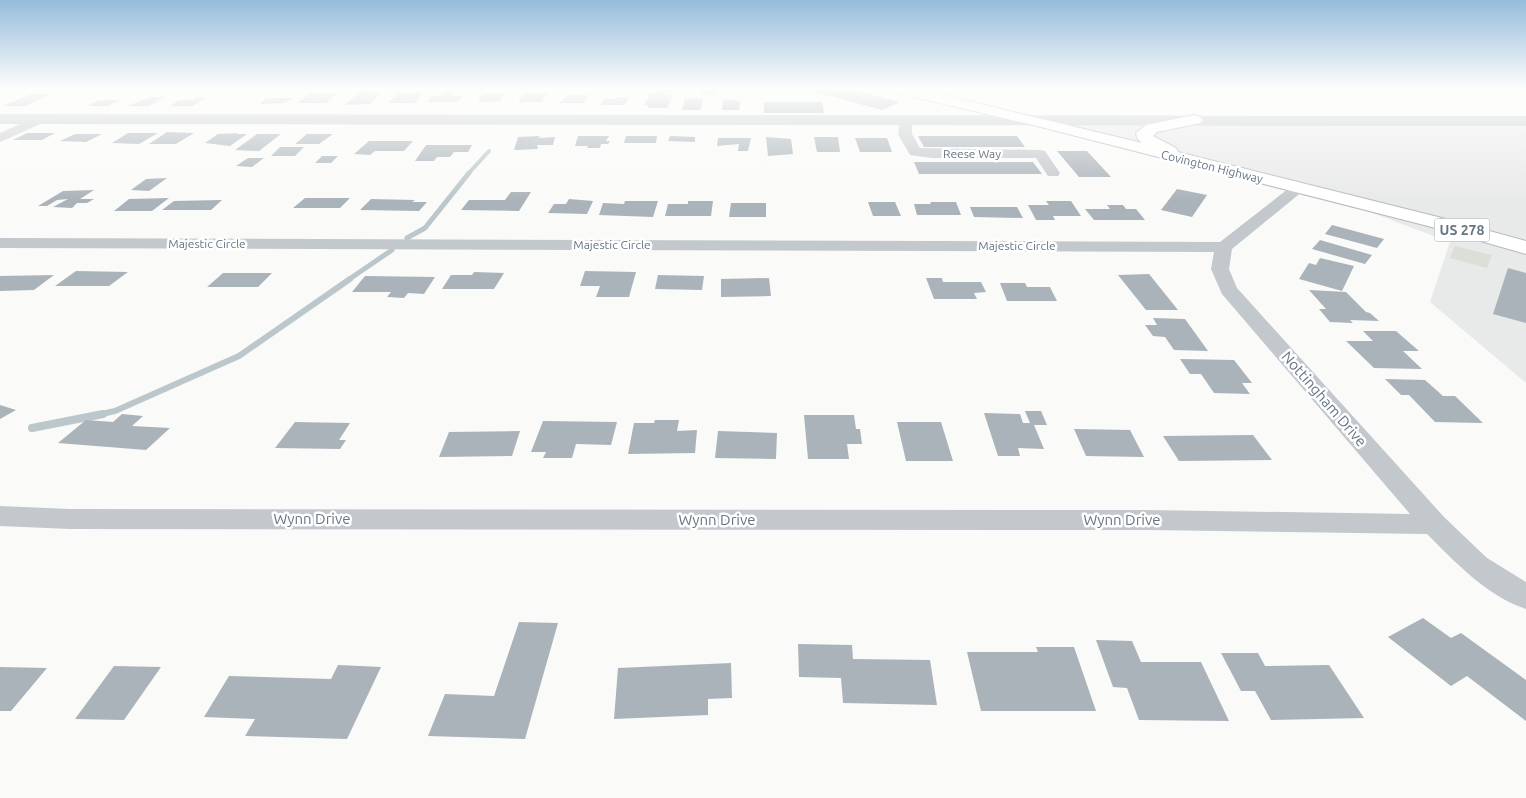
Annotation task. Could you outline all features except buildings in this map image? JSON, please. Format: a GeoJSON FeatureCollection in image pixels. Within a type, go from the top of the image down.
{"type":"FeatureCollection","features":[{"type":"Feature","properties":{"kind":"main road","name":"Covington Highway"},"geometry":{"type":"LineString","coordinates":[[1055,126],[1435,222],[1526,248]]}},
{"type":"Feature","properties":{"kind":"main road"},"geometry":{"type":"LineString","coordinates":[[1161,126],[1152,128],[1144,133],[1144,138],[1189,161]]}},
{"type":"Feature","properties":{"kind":"street"},"geometry":{"type":"LineString","coordinates":[[0,138],[25,126]]}},
{"type":"Feature","properties":{"kind":"street","name":"Reese Way"},"geometry":{"type":"LineString","coordinates":[[906,126],[905,134],[915,152],[932,154],[1040,154],[1053,173]]}},
{"type":"Feature","properties":{"kind":"street"},"geometry":{"type":"LineString","coordinates":[[1224,247],[1298,188]]}},
{"type":"Feature","properties":{"kind":"street","name":"Majestic Circle"},"geometry":{"type":"LineString","coordinates":[[0,243],[1224,247]]}},
{"type":"Feature","properties":{"kind":"street","name":"Nottingham Drive"},"geometry":{"type":"LineString","coordinates":[[1224,247],[1220,269],[1229,290],[1434,524],[1478,566],[1526,597]]}},
{"type":"Feature","properties":{"kind":"street","name":"Wynn Drive"},"geometry":{"type":"LineString","coordinates":[[0,516],[70,519],[1147,520],[1434,524]]}},
{"type":"Feature","properties":{"kind":"shaded area"},"geometry":{"type":"Polygon","coordinates":[[[1056,126],[1526,126],[1526,383],[1430,302],[1450,242],[1300,186],[1056,126]],[[1454,246],[1487,267],[1491,255],[1454,246]]]}},
{"type":"Feature","properties":{"kind":"shaded area"},"geometry":{"type":"Polygon","coordinates":[[[1455,246],[1492,255],[1487,268],[1450,258],[1455,246]]]}},
{"type":"Feature","properties":{"kind":"waterway"},"geometry":{"type":"LineString","coordinates":[[468,174],[489,151]]}},
{"type":"Feature","properties":{"kind":"waterway"},"geometry":{"type":"LineString","coordinates":[[407,238],[425,228],[469,173]]}},
{"type":"Feature","properties":{"kind":"waterway"},"geometry":{"type":"LineString","coordinates":[[348,280],[392,250]]}},
{"type":"Feature","properties":{"kind":"waterway"},"geometry":{"type":"LineString","coordinates":[[97,415],[115,411],[239,356],[350,279]]}},
{"type":"Feature","properties":{"kind":"waterway"},"geometry":{"type":"LineString","coordinates":[[32,428],[103,414]]}}]}
